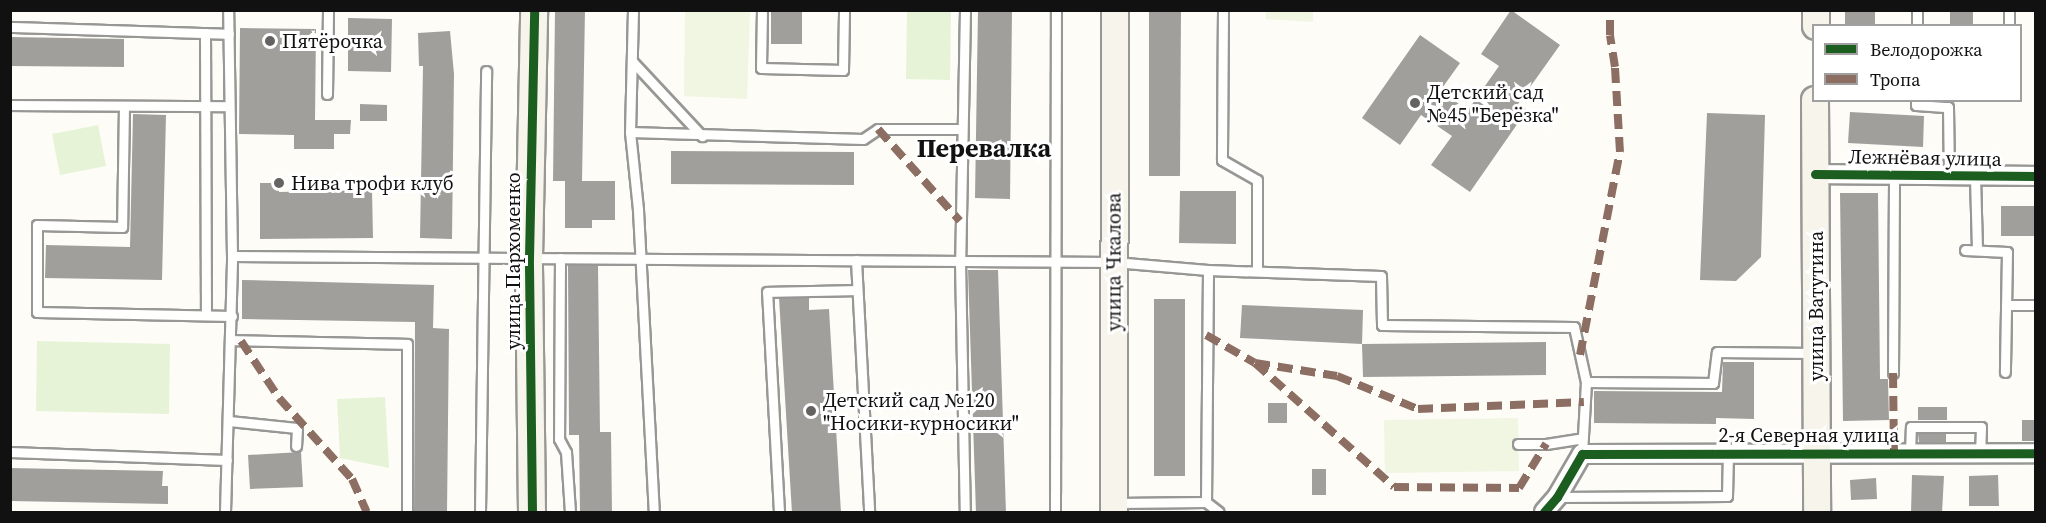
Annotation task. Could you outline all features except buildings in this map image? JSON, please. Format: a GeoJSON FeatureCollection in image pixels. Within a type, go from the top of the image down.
{"type":"FeatureCollection","features":[{"type":"Feature","properties":{"kind":"main road","name":"улица Пархоменко"},"geometry":{"type":"LineString","coordinates":[[532,513],[529,258],[534,10]]}},
{"type":"Feature","properties":{"kind":"main road","name":"улица Чкалова"},"geometry":{"type":"LineString","coordinates":[[1114,508],[1115,10]]}},
{"type":"Feature","properties":{"kind":"main road","name":"улица Ватутина"},"geometry":{"type":"LineString","coordinates":[[1815,102],[1817,513]]}},
{"type":"Feature","properties":{"kind":"street","name":"Лежнёвая улица"},"geometry":{"type":"LineString","coordinates":[[1815,174],[2036,176]]}},
{"type":"Feature","properties":{"kind":"street","name":"2-я Северная улица"},"geometry":{"type":"LineString","coordinates":[[1583,446],[1728,452],[2036,453]]}},
{"type":"Feature","properties":{"kind":"street"},"geometry":{"type":"LineString","coordinates":[[1544,513],[1557,497],[1583,446]]}},
{"type":"Feature","properties":{"kind":"lane"},"geometry":{"type":"LineString","coordinates":[[225,513],[232,316],[228,10]]}},
{"type":"Feature","properties":{"kind":"lane"},"geometry":{"type":"LineString","coordinates":[[327,94],[328,10]]}},
{"type":"Feature","properties":{"kind":"lane"},"geometry":{"type":"LineString","coordinates":[[633,10],[630,132],[641,259],[654,513]]}},
{"type":"Feature","properties":{"kind":"lane"},"geometry":{"type":"LineString","coordinates":[[762,10],[761,68],[843,70],[844,10]]}},
{"type":"Feature","properties":{"kind":"lane"},"geometry":{"type":"LineString","coordinates":[[965,10],[960,261],[965,513]]}},
{"type":"Feature","properties":{"kind":"lane"},"geometry":{"type":"LineString","coordinates":[[1055,513],[1056,10]]}},
{"type":"Feature","properties":{"kind":"lane"},"geometry":{"type":"LineString","coordinates":[[1223,10],[1222,160],[1257,180],[1257,271]]}},
{"type":"Feature","properties":{"kind":"lane"},"geometry":{"type":"LineString","coordinates":[[10,27],[229,34]]}},
{"type":"Feature","properties":{"kind":"lane"},"geometry":{"type":"LineString","coordinates":[[205,33],[207,314]]}},
{"type":"Feature","properties":{"kind":"lane"},"geometry":{"type":"LineString","coordinates":[[632,61],[702,136]]}},
{"type":"Feature","properties":{"kind":"lane"},"geometry":{"type":"LineString","coordinates":[[480,513],[486,71]]}},
{"type":"Feature","properties":{"kind":"lane"},"geometry":{"type":"LineString","coordinates":[[1916,102],[1916,105],[1948,107],[1949,177]]}},
{"type":"Feature","properties":{"kind":"lane"},"geometry":{"type":"LineString","coordinates":[[10,105],[229,106]]}},
{"type":"Feature","properties":{"kind":"lane"},"geometry":{"type":"LineString","coordinates":[[124,106],[122,227],[37,225],[37,312],[232,316]]}},
{"type":"Feature","properties":{"kind":"lane"},"geometry":{"type":"LineString","coordinates":[[630,132],[702,136],[863,139],[878,129],[962,129]]}},
{"type":"Feature","properties":{"kind":"lane"},"geometry":{"type":"LineString","coordinates":[[1893,175],[1893,373]]}},
{"type":"Feature","properties":{"kind":"lane"},"geometry":{"type":"LineString","coordinates":[[1975,177],[1977,250]]}},
{"type":"Feature","properties":{"kind":"lane"},"geometry":{"type":"LineString","coordinates":[[1965,250],[2007,252],[2005,372]]}},
{"type":"Feature","properties":{"kind":"lane"},"geometry":{"type":"LineString","coordinates":[[232,256],[1114,262],[1208,270],[1381,276],[1382,325],[1574,327],[1586,382],[1583,446],[1518,444]]}},
{"type":"Feature","properties":{"kind":"lane"},"geometry":{"type":"LineString","coordinates":[[560,258],[559,439],[566,452],[570,513]]}},
{"type":"Feature","properties":{"kind":"lane"},"geometry":{"type":"LineString","coordinates":[[856,260],[869,513]]}},
{"type":"Feature","properties":{"kind":"lane"},"geometry":{"type":"LineString","coordinates":[[1206,502],[1208,270]]}},
{"type":"Feature","properties":{"kind":"lane"},"geometry":{"type":"LineString","coordinates":[[779,513],[767,292],[856,291]]}},
{"type":"Feature","properties":{"kind":"lane"},"geometry":{"type":"LineString","coordinates":[[2006,305],[2036,305]]}},
{"type":"Feature","properties":{"kind":"lane"},"geometry":{"type":"LineString","coordinates":[[231,340],[407,344],[407,513]]}},
{"type":"Feature","properties":{"kind":"lane"},"geometry":{"type":"LineString","coordinates":[[1586,382],[1713,384],[1717,352],[1816,353]]}},
{"type":"Feature","properties":{"kind":"lane"},"geometry":{"type":"LineString","coordinates":[[229,421],[297,428],[296,446]]}},
{"type":"Feature","properties":{"kind":"lane"},"geometry":{"type":"LineString","coordinates":[[1910,453],[1911,426],[1981,426],[1980,453]]}},
{"type":"Feature","properties":{"kind":"lane"},"geometry":{"type":"LineString","coordinates":[[10,452],[227,460]]}},
{"type":"Feature","properties":{"kind":"lane"},"geometry":{"type":"LineString","coordinates":[[1557,497],[1727,496],[1728,452]]}},
{"type":"Feature","properties":{"kind":"lane"},"geometry":{"type":"LineString","coordinates":[[1114,508],[1206,502],[1219,513]]}},
{"type":"Feature","properties":{"kind":"green space"},"geometry":{"type":"Polygon","coordinates":[[[685,10],[750,11],[747,99],[684,96],[685,10]]]}},
{"type":"Feature","properties":{"kind":"green space"},"geometry":{"type":"Polygon","coordinates":[[[907,11],[951,11],[950,80],[906,79],[907,11]]]}},
{"type":"Feature","properties":{"kind":"green space"},"geometry":{"type":"Polygon","coordinates":[[[1266,11],[1313,11],[1313,22],[1266,19],[1266,11]]]}},
{"type":"Feature","properties":{"kind":"green space"},"geometry":{"type":"Polygon","coordinates":[[[98,125],[106,166],[60,175],[52,134],[98,125]]]}},
{"type":"Feature","properties":{"kind":"green space"},"geometry":{"type":"Polygon","coordinates":[[[37,341],[170,344],[169,414],[36,411],[37,341]]]}},
{"type":"Feature","properties":{"kind":"green space"},"geometry":{"type":"Polygon","coordinates":[[[385,397],[389,468],[340,458],[337,399],[385,397]]]}},
{"type":"Feature","properties":{"kind":"green space"},"geometry":{"type":"Polygon","coordinates":[[[1518,418],[1519,471],[1385,473],[1384,420],[1518,418]]]}},
{"type":"Feature","properties":{"kind":"marked path"},"geometry":{"type":"LineString","coordinates":[[1580,355],[1620,152],[1610,10]]}},
{"type":"Feature","properties":{"kind":"marked path"},"geometry":{"type":"LineString","coordinates":[[878,129],[960,221]]}},
{"type":"Feature","properties":{"kind":"marked path"},"geometry":{"type":"LineString","coordinates":[[1206,335],[1255,363],[1394,487],[1519,488],[1546,444]]}},
{"type":"Feature","properties":{"kind":"marked path"},"geometry":{"type":"LineString","coordinates":[[241,341],[279,398],[352,479],[367,512]]}},
{"type":"Feature","properties":{"kind":"marked path"},"geometry":{"type":"LineString","coordinates":[[1255,363],[1337,376],[1418,409],[1584,402]]}},
{"type":"Feature","properties":{"kind":"marked path"},"geometry":{"type":"LineString","coordinates":[[1893,373],[1894,453]]}},
{"type":"Feature","properties":{"kind":"cycle path"},"geometry":{"type":"LineString","coordinates":[[532,512],[529,258],[534,10]]}},
{"type":"Feature","properties":{"kind":"cycle path"},"geometry":{"type":"LineString","coordinates":[[1815,174],[2036,176]]}},
{"type":"Feature","properties":{"kind":"cycle path"},"geometry":{"type":"LineString","coordinates":[[1544,512],[1557,497],[1582,454],[2036,453]]}},
{"type":"Feature","properties":{"kind":"place","name":"Пятёрочка"},"geometry":{"type":"Point","coordinates":[270,41]}},
{"type":"Feature","properties":{"kind":"place","name":"Детский сад №45 \"Берёзка\""},"geometry":{"type":"Point","coordinates":[1415,103]}},
{"type":"Feature","properties":{"kind":"place","name":"Нива трофи клуб"},"geometry":{"type":"Point","coordinates":[279,183]}},
{"type":"Feature","properties":{"kind":"place","name":"Детский сад №120 \"Носики-курносики\""},"geometry":{"type":"Point","coordinates":[811,411]}},
{"type":"Feature","properties":{"kind":"district","name":"Перевалка"},"geometry":{"type":"Point","coordinates":[984,149]}}]}
